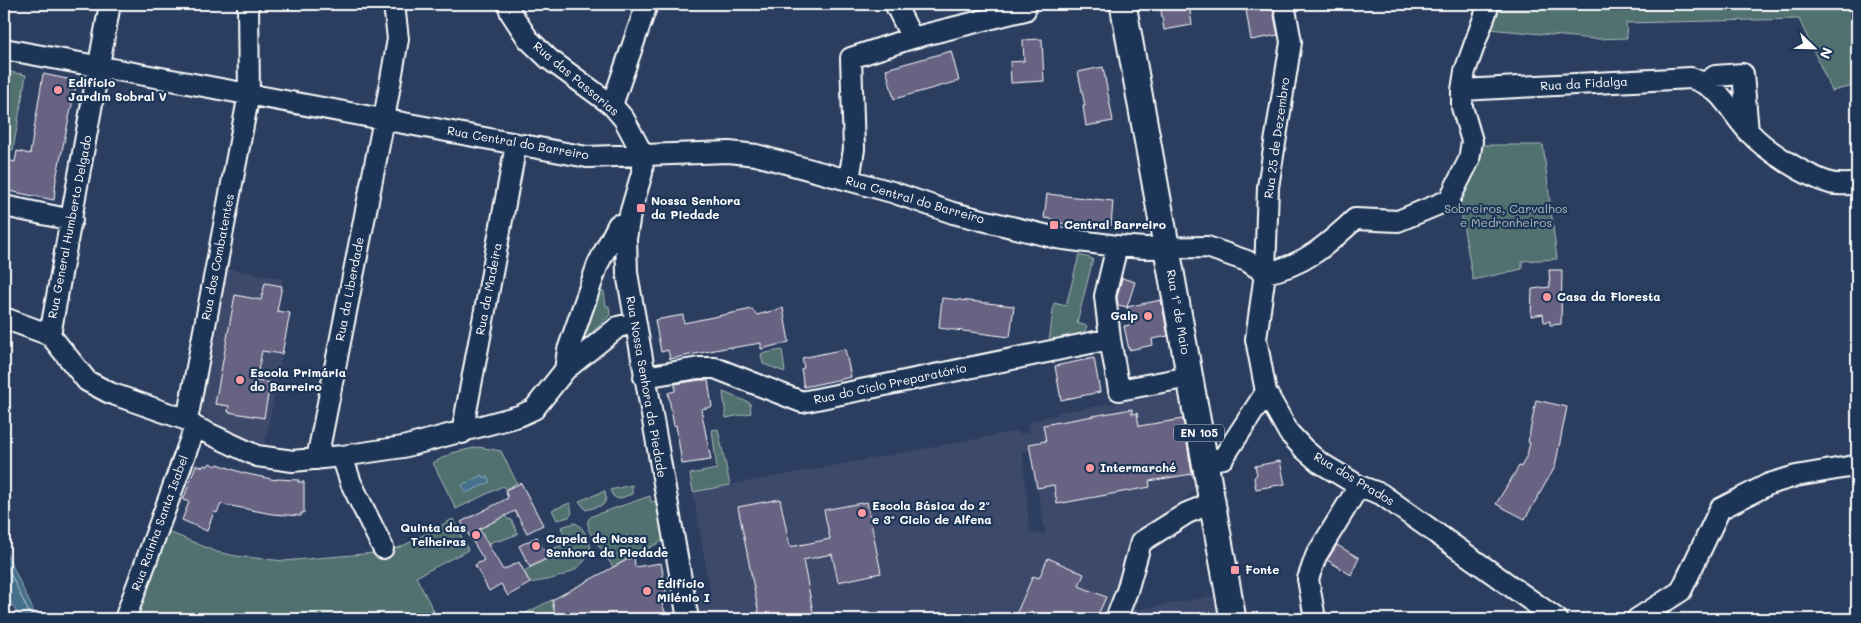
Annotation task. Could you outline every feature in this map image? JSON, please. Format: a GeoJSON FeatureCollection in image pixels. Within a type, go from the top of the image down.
{"type":"FeatureCollection","features":[{"type":"Feature","properties":{"kind":"main road","name":"Rua 1º de Maio"},"geometry":{"type":"LineString","coordinates":[[1123,4],[1233,619]]}},
{"type":"Feature","properties":{"kind":"street","name":"Rua General Humberto Delgado"},"geometry":{"type":"LineString","coordinates":[[110,4],[50,335],[87,381],[110,393],[191,424],[238,448],[265,458],[293,461],[342,456],[403,447],[462,433],[503,422],[534,409],[565,370],[618,327],[634,323]]}},
{"type":"Feature","properties":{"kind":"street","name":"Rua dos Combatentes"},"geometry":{"type":"LineString","coordinates":[[191,424],[250,94],[248,4]]}},
{"type":"Feature","properties":{"kind":"street","name":"Rua da Liberdade"},"geometry":{"type":"LineString","coordinates":[[317,458],[398,39],[394,4]]}},
{"type":"Feature","properties":{"kind":"street","name":"Rua das Passarias"},"geometry":{"type":"LineString","coordinates":[[508,4],[511,13],[528,39],[549,59],[612,105],[624,119],[643,155]]}},
{"type":"Feature","properties":{"kind":"street"},"geometry":{"type":"LineString","coordinates":[[612,105],[647,4]]}},
{"type":"Feature","properties":{"kind":"street"},"geometry":{"type":"LineString","coordinates":[[894,4],[912,38]]}},
{"type":"Feature","properties":{"kind":"street","name":"Rua 25 de Dezembro"},"geometry":{"type":"LineString","coordinates":[[1265,273],[1268,188],[1291,42],[1284,4]]}},
{"type":"Feature","properties":{"kind":"street"},"geometry":{"type":"LineString","coordinates":[[1265,273],[1281,270],[1314,255],[1355,219],[1398,221],[1449,200],[1469,160],[1472,141],[1462,107],[1462,90],[1465,71],[1489,4]]}},
{"type":"Feature","properties":{"kind":"street"},"geometry":{"type":"LineString","coordinates":[[849,180],[854,149],[851,58],[912,38],[1025,10]]}},
{"type":"Feature","properties":{"kind":"street","name":"Rua Central do Barreiro"},"geometry":{"type":"LineString","coordinates":[[4,50],[384,118],[516,145],[587,157],[729,152],[756,155],[892,192],[953,213],[1057,238],[1117,246],[1207,247],[1246,261],[1265,273]]}},
{"type":"Feature","properties":{"kind":"street"},"geometry":{"type":"LineString","coordinates":[[1748,132],[1743,74],[1715,76],[1706,83],[1719,93],[1748,132],[1760,142],[1801,171],[1831,184],[1857,184]]}},
{"type":"Feature","properties":{"kind":"street","name":"Rua da Fidalga"},"geometry":{"type":"LineString","coordinates":[[1462,90],[1691,78],[1706,83]]}},
{"type":"Feature","properties":{"kind":"street","name":"Rua da Madeira"},"geometry":{"type":"LineString","coordinates":[[462,433],[516,145]]}},
{"type":"Feature","properties":{"kind":"street","name":"Rua Nossa Senhora da Piedade"},"geometry":{"type":"LineString","coordinates":[[643,155],[642,173],[630,214],[626,239],[626,273],[688,619]]}},
{"type":"Feature","properties":{"kind":"street"},"geometry":{"type":"LineString","coordinates":[[4,206],[72,220]]}},
{"type":"Feature","properties":{"kind":"street"},"geometry":{"type":"LineString","coordinates":[[565,370],[568,350],[598,264],[618,225]]}},
{"type":"Feature","properties":{"kind":"street"},"geometry":{"type":"LineString","coordinates":[[1117,246],[1105,296],[1119,390],[1190,376]]}},
{"type":"Feature","properties":{"kind":"street","name":"Rua dos Prados"},"geometry":{"type":"LineString","coordinates":[[1265,273],[1256,339],[1266,392],[1290,433],[1319,462],[1359,486],[1381,494],[1557,619]]}},
{"type":"Feature","properties":{"kind":"street"},"geometry":{"type":"LineString","coordinates":[[4,318],[50,335]]}},
{"type":"Feature","properties":{"kind":"street","name":"Rua do Ciclo Preparatório"},"geometry":{"type":"LineString","coordinates":[[644,377],[699,368],[715,368],[802,402],[1110,338]]}},
{"type":"Feature","properties":{"kind":"street"},"geometry":{"type":"LineString","coordinates":[[1204,461],[1224,458],[1266,392]]}},
{"type":"Feature","properties":{"kind":"street","name":"Rua Rainha Santa Isabel"},"geometry":{"type":"LineString","coordinates":[[125,619],[191,424]]}},
{"type":"Feature","properties":{"kind":"street"},"geometry":{"type":"LineString","coordinates":[[342,456],[351,483],[383,548]]}},
{"type":"Feature","properties":{"kind":"street"},"geometry":{"type":"LineString","coordinates":[[1637,619],[1680,591],[1720,509],[1769,484],[1796,476],[1854,466]]}},
{"type":"Feature","properties":{"kind":"street"},"geometry":{"type":"LineString","coordinates":[[1314,619],[1308,578],[1311,567],[1359,486]]}},
{"type":"Feature","properties":{"kind":"street"},"geometry":{"type":"LineString","coordinates":[[1116,619],[1127,591],[1141,542],[1186,513],[1212,503]]}},
{"type":"Feature","properties":{"kind":"shaded area","name":"Escola Primária do Barreiro"},"geometry":{"type":"Polygon","coordinates":[[[224,268],[283,279],[277,311],[290,313],[265,444],[251,442],[225,429],[207,418],[198,409],[224,268]]]}},
{"type":"Feature","properties":{"kind":"shaded area","name":"Escola Básica do 2º e 3º Ciclo de Alfena"},"geometry":{"type":"Polygon","coordinates":[[[1174,393],[1181,398],[1198,484],[1193,492],[1130,541],[1130,560],[1111,619],[701,619],[697,595],[710,590],[693,492],[1018,431],[1020,434],[1029,432],[1028,422],[1056,415],[1056,413],[1174,393]],[[1030,450],[1022,451],[1030,533],[1045,534],[1030,450]]]}},
{"type":"Feature","properties":{"kind":"shaded area"},"geometry":{"type":"Polygon","coordinates":[[[1220,595],[1225,619],[1120,619],[1123,612],[1220,595]]]}},
{"type":"Feature","properties":{"kind":"green space"},"geometry":{"type":"Polygon","coordinates":[[[1498,4],[1857,4],[1857,85],[1832,91],[1799,19],[1626,23],[1627,38],[1594,39],[1489,29],[1498,4]]]}},
{"type":"Feature","properties":{"kind":"green space"},"geometry":{"type":"Polygon","coordinates":[[[4,71],[26,75],[13,150],[4,148],[4,71]]]}},
{"type":"Feature","properties":{"kind":"green space","name":"Sobreiros, Carvalhos e Medronheiros"},"geometry":{"type":"Polygon","coordinates":[[[1483,145],[1543,145],[1557,259],[1522,261],[1522,269],[1473,280],[1459,202],[1477,164],[1483,145]]]}},
{"type":"Feature","properties":{"kind":"green space"},"geometry":{"type":"Polygon","coordinates":[[[1079,255],[1093,259],[1077,323],[1087,326],[1083,335],[1049,342],[1054,303],[1066,306],[1079,255]]]}},
{"type":"Feature","properties":{"kind":"green space"},"geometry":{"type":"Polygon","coordinates":[[[601,291],[604,292],[606,306],[609,306],[610,315],[582,342],[598,296],[601,291]]]}},
{"type":"Feature","properties":{"kind":"green space"},"geometry":{"type":"Polygon","coordinates":[[[782,350],[785,372],[763,364],[761,354],[782,350]]]}},
{"type":"Feature","properties":{"kind":"green space"},"geometry":{"type":"Polygon","coordinates":[[[723,392],[750,403],[751,413],[726,418],[723,392]]]}},
{"type":"Feature","properties":{"kind":"green space"},"geometry":{"type":"Polygon","coordinates":[[[718,429],[730,485],[693,492],[690,474],[717,469],[712,430],[718,429]]]}},
{"type":"Feature","properties":{"kind":"green space"},"geometry":{"type":"Polygon","coordinates":[[[478,447],[501,451],[517,483],[506,489],[503,486],[456,509],[433,463],[452,453],[478,447]]]}},
{"type":"Feature","properties":{"kind":"green space"},"geometry":{"type":"Polygon","coordinates":[[[632,485],[632,494],[618,499],[613,496],[610,490],[632,485]]]}},
{"type":"Feature","properties":{"kind":"green space"},"geometry":{"type":"Polygon","coordinates":[[[605,491],[606,499],[603,505],[586,510],[579,501],[605,491]]]}},
{"type":"Feature","properties":{"kind":"green space"},"geometry":{"type":"Polygon","coordinates":[[[650,496],[651,502],[656,501],[664,540],[613,567],[589,531],[589,519],[592,516],[650,496]]]}},
{"type":"Feature","properties":{"kind":"green space"},"geometry":{"type":"Polygon","coordinates":[[[570,503],[572,513],[569,517],[557,520],[552,510],[570,503]]]}},
{"type":"Feature","properties":{"kind":"green space"},"geometry":{"type":"Polygon","coordinates":[[[505,516],[509,520],[511,519],[518,534],[488,544],[479,529],[505,516]]]}},
{"type":"Feature","properties":{"kind":"green space"},"geometry":{"type":"Polygon","coordinates":[[[453,519],[468,550],[416,577],[438,619],[131,619],[160,537],[169,532],[217,552],[284,561],[375,553],[401,547],[453,519]]]}},
{"type":"Feature","properties":{"kind":"green space"},"geometry":{"type":"Polygon","coordinates":[[[575,523],[583,530],[590,545],[591,548],[587,557],[574,570],[566,574],[530,583],[524,571],[548,558],[545,552],[567,543],[561,527],[575,523]]]}},
{"type":"Feature","properties":{"kind":"green space"},"geometry":{"type":"Polygon","coordinates":[[[552,600],[556,619],[514,619],[552,600]]]}},
{"type":"Feature","properties":{"kind":"water"},"geometry":{"type":"Polygon","coordinates":[[[482,475],[484,478],[487,476],[490,482],[466,493],[462,485],[482,475]]]}},
{"type":"Feature","properties":{"kind":"water"},"geometry":{"type":"Polygon","coordinates":[[[4,548],[38,619],[21,619],[4,592],[4,548]]]}},
{"type":"Feature","properties":{"kind":"building"},"geometry":{"type":"Polygon","coordinates":[[[1160,4],[1189,4],[1192,25],[1164,30],[1160,4]]]}},
{"type":"Feature","properties":{"kind":"building"},"geometry":{"type":"Polygon","coordinates":[[[1272,6],[1278,35],[1251,40],[1246,10],[1272,6]]]}},
{"type":"Feature","properties":{"kind":"building"},"geometry":{"type":"Polygon","coordinates":[[[1042,39],[1044,81],[1011,83],[1010,62],[1024,61],[1023,40],[1042,39]]]}},
{"type":"Feature","properties":{"kind":"building"},"geometry":{"type":"Polygon","coordinates":[[[951,51],[959,81],[894,99],[886,69],[951,51]]]}},
{"type":"Feature","properties":{"kind":"building"},"geometry":{"type":"Polygon","coordinates":[[[1103,67],[1113,121],[1086,126],[1083,106],[1085,106],[1078,72],[1103,67]]]}},
{"type":"Feature","properties":{"kind":"building"},"geometry":{"type":"Polygon","coordinates":[[[43,74],[77,81],[56,179],[54,200],[4,190],[4,159],[15,162],[17,151],[30,154],[43,74]]]}},
{"type":"Feature","properties":{"kind":"building"},"geometry":{"type":"Polygon","coordinates":[[[1047,194],[1113,201],[1111,226],[1103,225],[1102,228],[1052,222],[1052,219],[1044,218],[1047,194]]]}},
{"type":"Feature","properties":{"kind":"building","name":"Casa da Floresta"},"geometry":{"type":"Polygon","coordinates":[[[1549,270],[1562,270],[1561,324],[1550,325],[1550,321],[1544,322],[1543,314],[1531,316],[1532,289],[1550,287],[1549,270]]]}},
{"type":"Feature","properties":{"kind":"building"},"geometry":{"type":"Polygon","coordinates":[[[1122,278],[1135,282],[1127,307],[1118,305],[1117,297],[1122,278]]]}},
{"type":"Feature","properties":{"kind":"building"},"geometry":{"type":"Polygon","coordinates":[[[265,283],[282,286],[277,311],[290,313],[282,354],[262,351],[256,381],[270,383],[264,418],[228,412],[229,406],[215,404],[235,295],[261,300],[265,283]]]}},
{"type":"Feature","properties":{"kind":"building"},"geometry":{"type":"Polygon","coordinates":[[[942,298],[1014,306],[1010,337],[939,328],[942,298]]]}},
{"type":"Feature","properties":{"kind":"building","name":"Galp"},"geometry":{"type":"Polygon","coordinates":[[[1161,300],[1168,336],[1152,339],[1153,345],[1129,350],[1124,326],[1131,325],[1127,307],[1161,300]]]}},
{"type":"Feature","properties":{"kind":"building"},"geometry":{"type":"Polygon","coordinates":[[[783,308],[789,342],[761,349],[761,343],[730,347],[670,359],[668,350],[661,352],[655,320],[683,315],[684,323],[752,309],[757,315],[783,308]]]}},
{"type":"Feature","properties":{"kind":"building"},"geometry":{"type":"Polygon","coordinates":[[[845,349],[851,377],[804,387],[801,369],[804,368],[802,358],[845,349]]]}},
{"type":"Feature","properties":{"kind":"building"},"geometry":{"type":"Polygon","coordinates":[[[1094,358],[1100,392],[1061,400],[1055,366],[1094,358]]]}},
{"type":"Feature","properties":{"kind":"building"},"geometry":{"type":"Polygon","coordinates":[[[708,380],[712,407],[701,409],[711,460],[682,464],[676,425],[674,426],[668,393],[675,391],[675,384],[708,380]]]}},
{"type":"Feature","properties":{"kind":"building"},"geometry":{"type":"Polygon","coordinates":[[[1536,400],[1567,407],[1555,467],[1525,519],[1496,504],[1527,455],[1536,400]]]}},
{"type":"Feature","properties":{"kind":"building","name":"Intermarché"},"geometry":{"type":"Polygon","coordinates":[[[1132,409],[1132,414],[1137,413],[1139,426],[1183,419],[1192,474],[1149,481],[1150,487],[1057,504],[1054,485],[1037,488],[1029,444],[1046,441],[1043,425],[1132,409]]]}},
{"type":"Feature","properties":{"kind":"building"},"geometry":{"type":"Polygon","coordinates":[[[1280,461],[1285,484],[1256,489],[1254,478],[1257,474],[1255,466],[1280,461]]]}},
{"type":"Feature","properties":{"kind":"building"},"geometry":{"type":"Polygon","coordinates":[[[210,463],[276,480],[299,480],[298,482],[304,482],[304,513],[301,513],[301,516],[272,514],[221,504],[217,513],[214,512],[207,531],[182,520],[189,502],[183,500],[196,465],[203,467],[204,465],[208,466],[210,463]]]}},
{"type":"Feature","properties":{"kind":"building","name":"Quinta das Telheiras"},"geometry":{"type":"Polygon","coordinates":[[[521,483],[543,525],[527,533],[515,511],[479,529],[503,570],[519,562],[530,583],[508,596],[501,584],[489,591],[475,565],[484,560],[461,522],[508,498],[505,490],[521,483]]]}},
{"type":"Feature","properties":{"kind":"building"},"geometry":{"type":"Polygon","coordinates":[[[780,499],[790,547],[830,539],[824,510],[867,502],[881,573],[838,582],[832,554],[803,560],[814,617],[805,619],[760,619],[738,507],[780,499]]]}},
{"type":"Feature","properties":{"kind":"building"},"geometry":{"type":"Polygon","coordinates":[[[537,537],[548,558],[530,567],[519,546],[537,537]]]}},
{"type":"Feature","properties":{"kind":"building"},"geometry":{"type":"Polygon","coordinates":[[[1337,545],[1359,558],[1351,575],[1327,560],[1337,545]]]}},
{"type":"Feature","properties":{"kind":"building"},"geometry":{"type":"Polygon","coordinates":[[[634,556],[635,567],[661,563],[667,598],[665,599],[665,604],[662,604],[668,619],[556,619],[552,600],[634,556]]]}},
{"type":"Feature","properties":{"kind":"building"},"geometry":{"type":"Polygon","coordinates":[[[1048,558],[1084,574],[1079,586],[1106,597],[1096,619],[1014,619],[1033,576],[1039,578],[1048,558]]]}},
{"type":"Feature","properties":{"kind":"place","name":"Edifício Jardim Sobral V"},"geometry":{"type":"Point","coordinates":[58,90]}},
{"type":"Feature","properties":{"kind":"place","name":"Nossa Senhora da Piedade"},"geometry":{"type":"Point","coordinates":[641,208]}},
{"type":"Feature","properties":{"kind":"place","name":"Central Barreiro"},"geometry":{"type":"Point","coordinates":[1054,225]}},
{"type":"Feature","properties":{"kind":"place","name":"Casa da Floresta"},"geometry":{"type":"Point","coordinates":[1547,297]}},
{"type":"Feature","properties":{"kind":"place","name":"Galp"},"geometry":{"type":"Point","coordinates":[1148,316]}},
{"type":"Feature","properties":{"kind":"place","name":"Escola Primária do Barreiro"},"geometry":{"type":"Point","coordinates":[240,380]}},
{"type":"Feature","properties":{"kind":"place","name":"Intermarché"},"geometry":{"type":"Point","coordinates":[1090,468]}},
{"type":"Feature","properties":{"kind":"place","name":"Escola Básica do 2º e 3º Ciclo de Alfena"},"geometry":{"type":"Point","coordinates":[862,513]}},
{"type":"Feature","properties":{"kind":"place","name":"Quinta das Telheiras"},"geometry":{"type":"Point","coordinates":[476,535]}},
{"type":"Feature","properties":{"kind":"place","name":"Capela de Nossa Senhora da Piedade"},"geometry":{"type":"Point","coordinates":[536,546]}},
{"type":"Feature","properties":{"kind":"place","name":"Fonte"},"geometry":{"type":"Point","coordinates":[1235,570]}},
{"type":"Feature","properties":{"kind":"place","name":"Edifício Milénio I"},"geometry":{"type":"Point","coordinates":[647,591]}}]}
